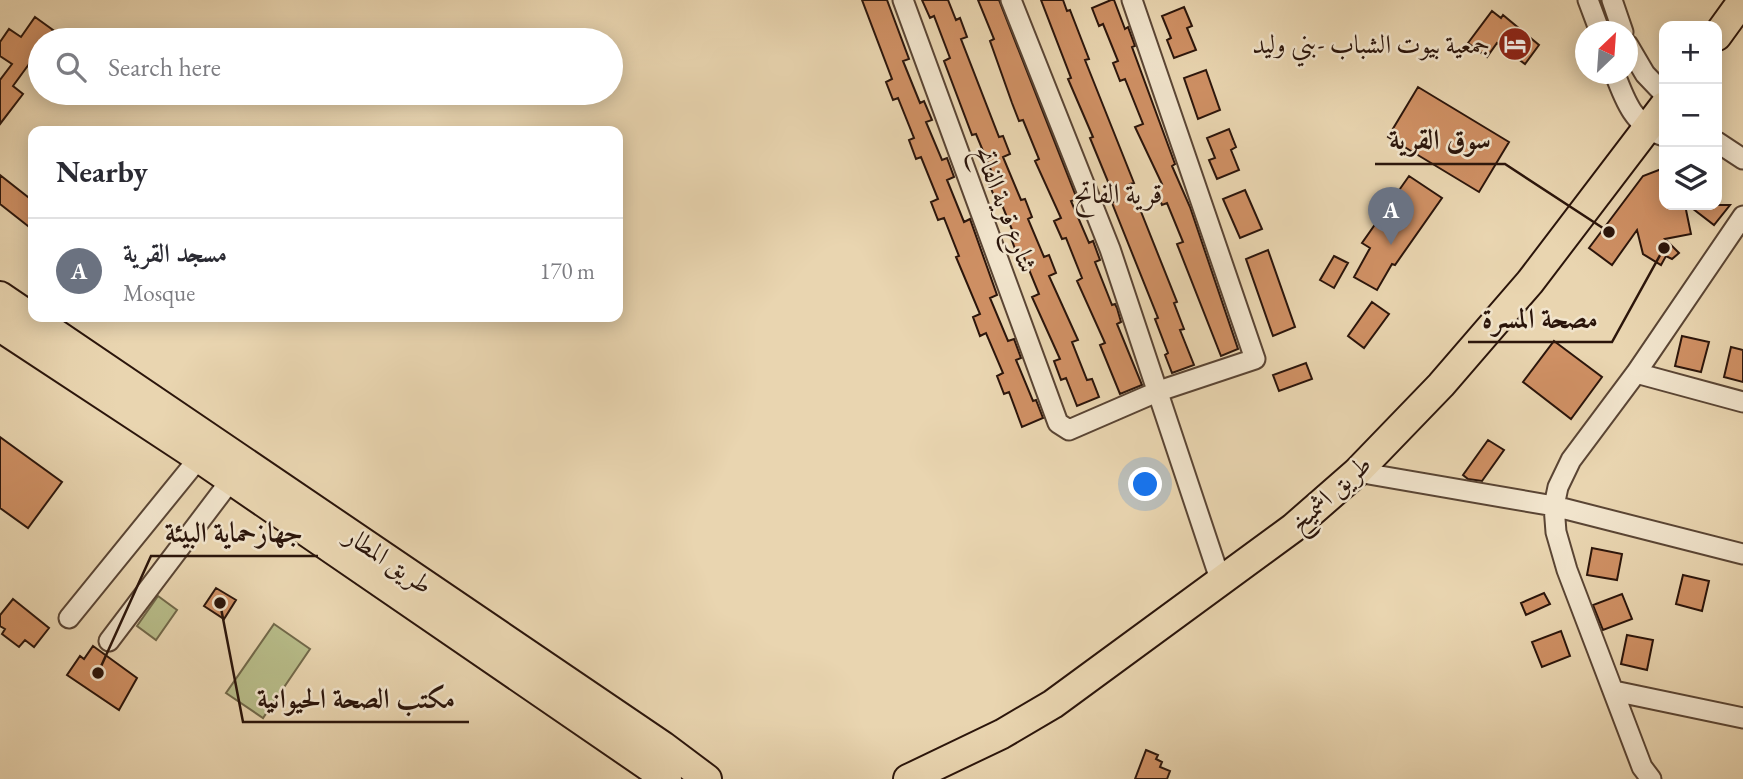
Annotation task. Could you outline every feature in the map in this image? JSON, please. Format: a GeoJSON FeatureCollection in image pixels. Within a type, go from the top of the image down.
{"type":"FeatureCollection","features":[{"type":"Feature","properties":{"kind":"highway"},"geometry":{"type":"LineString","coordinates":[[1722,29],[1743,0]]}},
{"type":"Feature","properties":{"kind":"highway","name":"طريق اشميخ"},"geometry":{"type":"LineString","coordinates":[[908,779],[1002,734],[1053,704],[1293,528],[1357,472],[1441,386],[1655,133]]}},
{"type":"Feature","properties":{"kind":"highway","name":"طريق المطار"},"geometry":{"type":"LineString","coordinates":[[0,296],[28,315]]}},
{"type":"Feature","properties":{"kind":"highway","name":"طريق المطار"},"geometry":{"type":"LineString","coordinates":[[38,322],[663,746],[704,778]]}},
{"type":"Feature","properties":{"kind":"highway","name":"طريق المطار"},"geometry":{"type":"LineString","coordinates":[[0,327],[199,458],[667,779]]}},
{"type":"Feature","properties":{"kind":"street","name":"شارع قرية الفاتح"},"geometry":{"type":"LineString","coordinates":[[903,0],[1058,423],[1069,430],[1159,391]]}},
{"type":"Feature","properties":{"kind":"street"},"geometry":{"type":"LineString","coordinates":[[1011,0],[1110,249],[1221,582]]}},
{"type":"Feature","properties":{"kind":"street"},"geometry":{"type":"LineString","coordinates":[[1132,0],[1255,359],[1159,391]]}},
{"type":"Feature","properties":{"kind":"street"},"geometry":{"type":"LineString","coordinates":[[1588,0],[1596,21]]}},
{"type":"Feature","properties":{"kind":"street"},"geometry":{"type":"LineString","coordinates":[[1612,0],[1619,21]]}},
{"type":"Feature","properties":{"kind":"street"},"geometry":{"type":"LineString","coordinates":[[1638,63],[1644,74],[1659,89]]}},
{"type":"Feature","properties":{"kind":"street"},"geometry":{"type":"LineString","coordinates":[[1619,84],[1625,102],[1655,133]]}},
{"type":"Feature","properties":{"kind":"street"},"geometry":{"type":"LineString","coordinates":[[1722,147],[1743,159]]}},
{"type":"Feature","properties":{"kind":"street"},"geometry":{"type":"LineString","coordinates":[[1651,779],[1642,767],[1567,570],[1556,532],[1553,506],[1558,487],[1571,460],[1636,373],[1743,216]]}},
{"type":"Feature","properties":{"kind":"street"},"geometry":{"type":"LineString","coordinates":[[1636,373],[1743,402]]}},
{"type":"Feature","properties":{"kind":"street"},"geometry":{"type":"LineString","coordinates":[[69,618],[199,458]]}},
{"type":"Feature","properties":{"kind":"street"},"geometry":{"type":"LineString","coordinates":[[1357,472],[1553,506],[1743,554]]}},
{"type":"Feature","properties":{"kind":"street"},"geometry":{"type":"LineString","coordinates":[[109,640],[231,480]]}},
{"type":"Feature","properties":{"kind":"street"},"geometry":{"type":"LineString","coordinates":[[1614,691],[1743,718]]}},
{"type":"Feature","properties":{"kind":"green space"},"geometry":{"type":"Polygon","coordinates":[[[158,596],[177,610],[156,640],[137,626],[158,596]]]}},
{"type":"Feature","properties":{"kind":"green space"},"geometry":{"type":"Polygon","coordinates":[[[274,624],[310,649],[263,718],[226,693],[274,624]]]}},
{"type":"Feature","properties":{"kind":"building"},"geometry":{"type":"Polygon","coordinates":[[[862,0],[887,0],[909,59],[903,61],[920,103],[924,101],[932,120],[926,122],[942,160],[947,158],[954,177],[947,180],[964,222],[970,219],[997,295],[990,298],[1008,341],[1014,339],[1021,358],[1016,360],[1043,418],[1022,427],[1009,392],[1004,394],[997,376],[1003,373],[986,333],[980,336],[973,317],[980,314],[956,257],[959,256],[944,218],[938,220],[931,202],[938,199],[921,157],[916,159],[909,140],[914,138],[898,98],[893,100],[886,82],[892,79],[862,0]]]}},
{"type":"Feature","properties":{"kind":"building"},"geometry":{"type":"Polygon","coordinates":[[[922,0],[948,0],[956,20],[960,18],[967,37],[961,39],[999,137],[1003,136],[1010,154],[1003,157],[1021,200],[1025,199],[1032,217],[1028,219],[1044,257],[1049,255],[1056,273],[1049,276],[1078,340],[1072,342],[1087,380],[1092,379],[1099,397],[1077,406],[1066,378],[1061,380],[1054,361],[1060,359],[1032,297],[1039,294],[1023,255],[1018,257],[1011,238],[1015,237],[998,195],[994,196],[987,178],[993,175],[976,134],[972,135],[944,61],[950,58],[934,16],[930,18],[922,0]]]}},
{"type":"Feature","properties":{"kind":"building"},"geometry":{"type":"Polygon","coordinates":[[[978,0],[999,0],[1077,199],[1071,201],[1089,243],[1093,241],[1100,260],[1095,262],[1112,305],[1115,304],[1117,308],[1121,322],[1117,324],[1142,385],[1120,394],[1100,345],[1105,343],[1077,281],[1082,278],[1066,238],[1062,239],[1054,221],[1061,218],[1035,161],[1039,159],[1023,120],[1019,121],[1012,103],[990,41],[994,39],[978,0]]]}},
{"type":"Feature","properties":{"kind":"building"},"geometry":{"type":"Polygon","coordinates":[[[1041,0],[1063,0],[1067,11],[1070,10],[1089,59],[1085,60],[1134,183],[1130,184],[1177,302],[1174,303],[1184,329],[1180,330],[1194,365],[1172,373],[1165,355],[1168,353],[1155,319],[1158,318],[1112,203],[1116,201],[1090,138],[1093,137],[1068,79],[1071,78],[1041,0]]]}},
{"type":"Feature","properties":{"kind":"building"},"geometry":{"type":"Polygon","coordinates":[[[1114,0],[1135,46],[1132,47],[1175,164],[1172,166],[1190,207],[1238,349],[1221,356],[1177,244],[1183,242],[1167,203],[1162,205],[1155,187],[1162,184],[1135,127],[1143,124],[1125,79],[1120,81],[1113,63],[1118,61],[1103,24],[1099,26],[1092,8],[1114,0]]]}},
{"type":"Feature","properties":{"kind":"building"},"geometry":{"type":"Polygon","coordinates":[[[1184,7],[1192,26],[1187,28],[1196,50],[1174,58],[1167,40],[1171,38],[1162,16],[1184,7]]]}},
{"type":"Feature","properties":{"kind":"building"},"geometry":{"type":"Polygon","coordinates":[[[1492,11],[1501,18],[1503,15],[1539,45],[1525,64],[1497,43],[1487,57],[1468,43],[1492,11]]]}},
{"type":"Feature","properties":{"kind":"building"},"geometry":{"type":"Polygon","coordinates":[[[35,17],[50,28],[28,28],[28,65],[13,86],[23,94],[0,124],[0,80],[12,64],[0,56],[0,42],[9,29],[21,37],[35,17]]]}},
{"type":"Feature","properties":{"kind":"building"},"geometry":{"type":"Polygon","coordinates":[[[1206,70],[1220,110],[1198,119],[1184,78],[1206,70]]]}},
{"type":"Feature","properties":{"kind":"building"},"geometry":{"type":"Polygon","coordinates":[[[1418,87],[1509,142],[1479,192],[1388,137],[1418,87]]]}},
{"type":"Feature","properties":{"kind":"building"},"geometry":{"type":"Polygon","coordinates":[[[1229,129],[1236,147],[1231,150],[1239,170],[1217,179],[1209,160],[1215,158],[1207,138],[1229,129]]]}},
{"type":"Feature","properties":{"kind":"building"},"geometry":{"type":"Polygon","coordinates":[[[1659,170],[1659,210],[1686,210],[1691,234],[1665,239],[1679,253],[1672,259],[1666,256],[1661,265],[1643,254],[1637,230],[1612,265],[1589,248],[1643,176],[1659,170]]]}},
{"type":"Feature","properties":{"kind":"building"},"geometry":{"type":"Polygon","coordinates":[[[0,175],[28,197],[28,226],[0,204],[0,175]]]}},
{"type":"Feature","properties":{"kind":"building"},"geometry":{"type":"Polygon","coordinates":[[[1409,176],[1442,198],[1395,265],[1392,264],[1377,290],[1354,277],[1370,248],[1362,243],[1409,176]]]}},
{"type":"Feature","properties":{"kind":"building"},"geometry":{"type":"Polygon","coordinates":[[[1245,190],[1262,229],[1240,238],[1223,199],[1245,190]]]}},
{"type":"Feature","properties":{"kind":"building"},"geometry":{"type":"Polygon","coordinates":[[[1722,205],[1730,205],[1714,225],[1694,210],[1722,210],[1722,205]]]}},
{"type":"Feature","properties":{"kind":"building"},"geometry":{"type":"Polygon","coordinates":[[[1268,250],[1295,327],[1273,336],[1246,259],[1268,250]]]}},
{"type":"Feature","properties":{"kind":"building"},"geometry":{"type":"Polygon","coordinates":[[[1334,256],[1348,263],[1334,288],[1320,280],[1334,256]]]}},
{"type":"Feature","properties":{"kind":"building"},"geometry":{"type":"Polygon","coordinates":[[[1372,302],[1389,314],[1364,348],[1348,336],[1372,302]]]}},
{"type":"Feature","properties":{"kind":"building"},"geometry":{"type":"Polygon","coordinates":[[[1682,336],[1709,342],[1701,372],[1675,366],[1682,336]]]}},
{"type":"Feature","properties":{"kind":"building"},"geometry":{"type":"Polygon","coordinates":[[[1554,341],[1602,377],[1571,419],[1523,382],[1554,341]]]}},
{"type":"Feature","properties":{"kind":"building"},"geometry":{"type":"Polygon","coordinates":[[[1731,347],[1743,350],[1743,382],[1724,377],[1731,347]]]}},
{"type":"Feature","properties":{"kind":"building"},"geometry":{"type":"Polygon","coordinates":[[[1306,363],[1312,379],[1279,391],[1273,375],[1306,363]]]}},
{"type":"Feature","properties":{"kind":"building"},"geometry":{"type":"Polygon","coordinates":[[[0,437],[62,482],[28,528],[0,508],[0,437]]]}},
{"type":"Feature","properties":{"kind":"building"},"geometry":{"type":"Polygon","coordinates":[[[1488,440],[1504,450],[1482,481],[1468,479],[1463,475],[1488,440]]]}},
{"type":"Feature","properties":{"kind":"building"},"geometry":{"type":"Polygon","coordinates":[[[1592,548],[1622,554],[1617,580],[1587,575],[1592,548]]]}},
{"type":"Feature","properties":{"kind":"building"},"geometry":{"type":"Polygon","coordinates":[[[1683,575],[1709,581],[1702,611],[1676,604],[1683,575]]]}},
{"type":"Feature","properties":{"kind":"building"},"geometry":{"type":"Polygon","coordinates":[[[216,588],[236,600],[224,619],[204,606],[216,588]]]}},
{"type":"Feature","properties":{"kind":"building"},"geometry":{"type":"Polygon","coordinates":[[[1544,593],[1550,604],[1526,615],[1521,603],[1544,593]]]}},
{"type":"Feature","properties":{"kind":"building"},"geometry":{"type":"Polygon","coordinates":[[[1622,594],[1632,619],[1603,630],[1593,605],[1622,594]]]}},
{"type":"Feature","properties":{"kind":"building"},"geometry":{"type":"Polygon","coordinates":[[[13,599],[49,628],[34,647],[25,640],[19,647],[2,634],[5,629],[0,626],[0,615],[13,599]]]}},
{"type":"Feature","properties":{"kind":"building"},"geometry":{"type":"Polygon","coordinates":[[[1561,631],[1570,656],[1542,667],[1532,642],[1561,631]]]}},
{"type":"Feature","properties":{"kind":"building"},"geometry":{"type":"Polygon","coordinates":[[[1627,635],[1653,640],[1647,670],[1621,664],[1627,635]]]}},
{"type":"Feature","properties":{"kind":"building"},"geometry":{"type":"Polygon","coordinates":[[[93,646],[137,678],[119,710],[67,675],[80,656],[84,659],[93,646]]]}},
{"type":"Feature","properties":{"kind":"building"},"geometry":{"type":"Polygon","coordinates":[[[1146,750],[1158,755],[1156,759],[1162,762],[1160,767],[1170,771],[1167,779],[1135,779],[1146,750]]]}},
{"type":"Feature","properties":{"kind":"place","name":"جمعية بيوت الشباب -بني وليد"},"geometry":{"type":"Point","coordinates":[1515,44]}},
{"type":"Feature","properties":{"kind":"place","name":"سوق القرية"},"geometry":{"type":"Point","coordinates":[1609,232]}},
{"type":"Feature","properties":{"kind":"place","name":"مسجد القرية"},"geometry":{"type":"Point","coordinates":[1391,245]}},
{"type":"Feature","properties":{"kind":"place","name":"مصحة المسرة"},"geometry":{"type":"Point","coordinates":[1664,248]}},
{"type":"Feature","properties":{"kind":"place","name":"مكتب الصحة الحيوانية"},"geometry":{"type":"Point","coordinates":[220,603]}},
{"type":"Feature","properties":{"kind":"place","name":"جهازحماية البيئة"},"geometry":{"type":"Point","coordinates":[98,673]}},
{"type":"Feature","properties":{"kind":"district","name":"قرية الفاتح"},"geometry":{"type":"Point","coordinates":[1118,193]}}]}
